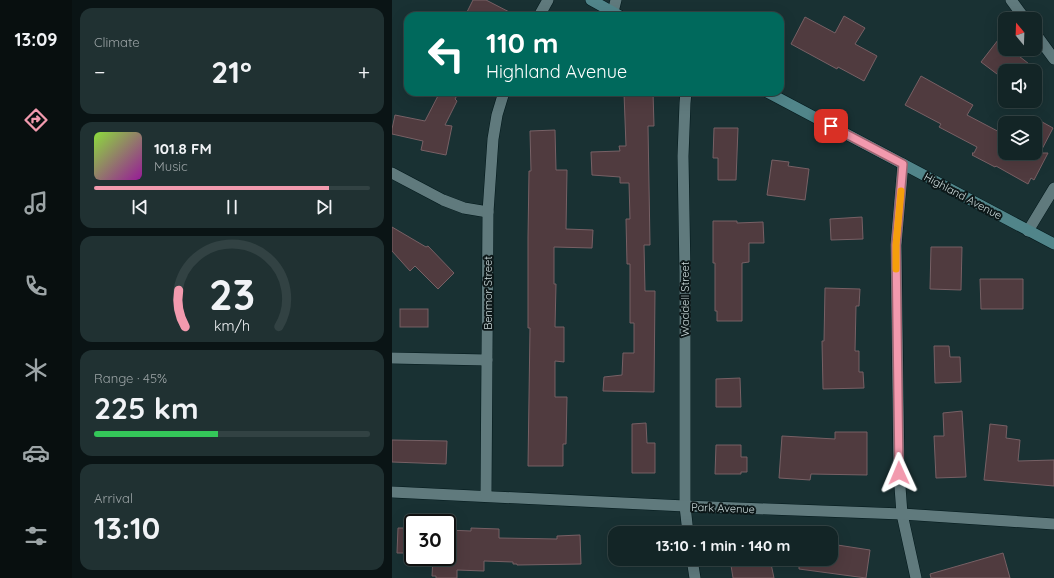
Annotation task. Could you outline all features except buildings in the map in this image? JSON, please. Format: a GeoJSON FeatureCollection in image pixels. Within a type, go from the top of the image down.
{"type":"FeatureCollection","features":[{"type":"Feature","properties":{"kind":"main road"},"geometry":{"type":"LineString","coordinates":[[591,0],[612,12]]}},
{"type":"Feature","properties":{"kind":"main road","name":"Highland Avenue"},"geometry":{"type":"LineString","coordinates":[[775,96],[1054,244]]}},
{"type":"Feature","properties":{"kind":"street"},"geometry":{"type":"LineString","coordinates":[[541,12],[548,0]]}},
{"type":"Feature","properties":{"kind":"street"},"geometry":{"type":"LineString","coordinates":[[616,0],[616,12]]}},
{"type":"Feature","properties":{"kind":"street"},"geometry":{"type":"LineString","coordinates":[[1011,0],[1020,12]]}},
{"type":"Feature","properties":{"kind":"street"},"geometry":{"type":"LineString","coordinates":[[1042,43],[1054,59]]}},
{"type":"Feature","properties":{"kind":"street","name":"Benmor Street"},"geometry":{"type":"LineString","coordinates":[[486,496],[488,212],[493,139],[497,115],[503,96]]}},
{"type":"Feature","properties":{"kind":"street","name":"Waddell Street"},"geometry":{"type":"LineString","coordinates":[[686,96],[683,156],[685,273],[685,506],[687,526]]}},
{"type":"Feature","properties":{"kind":"street"},"geometry":{"type":"LineString","coordinates":[[903,164],[896,245],[897,421],[902,514],[916,578]]}},
{"type":"Feature","properties":{"kind":"street"},"geometry":{"type":"LineString","coordinates":[[392,173],[443,200],[464,208],[488,212]]}},
{"type":"Feature","properties":{"kind":"street"},"geometry":{"type":"LineString","coordinates":[[1028,230],[1054,188]]}},
{"type":"Feature","properties":{"kind":"street"},"geometry":{"type":"LineString","coordinates":[[392,358],[488,360]]}},
{"type":"Feature","properties":{"kind":"street","name":"Park Avenue"},"geometry":{"type":"LineString","coordinates":[[392,492],[685,506],[902,514],[1054,524]]}},
{"type":"Feature","properties":{"kind":"street"},"geometry":{"type":"LineString","coordinates":[[693,566],[695,578]]}},
{"type":"Feature","properties":{"kind":"slow traffic"},"geometry":{"type":"LineString","coordinates":[[896,269],[896,245],[901,191]]}},
{"type":"Feature","properties":{"kind":"route"},"geometry":{"type":"LineString","coordinates":[[831,126],[903,164],[896,245],[897,421],[899,473]]}}]}
